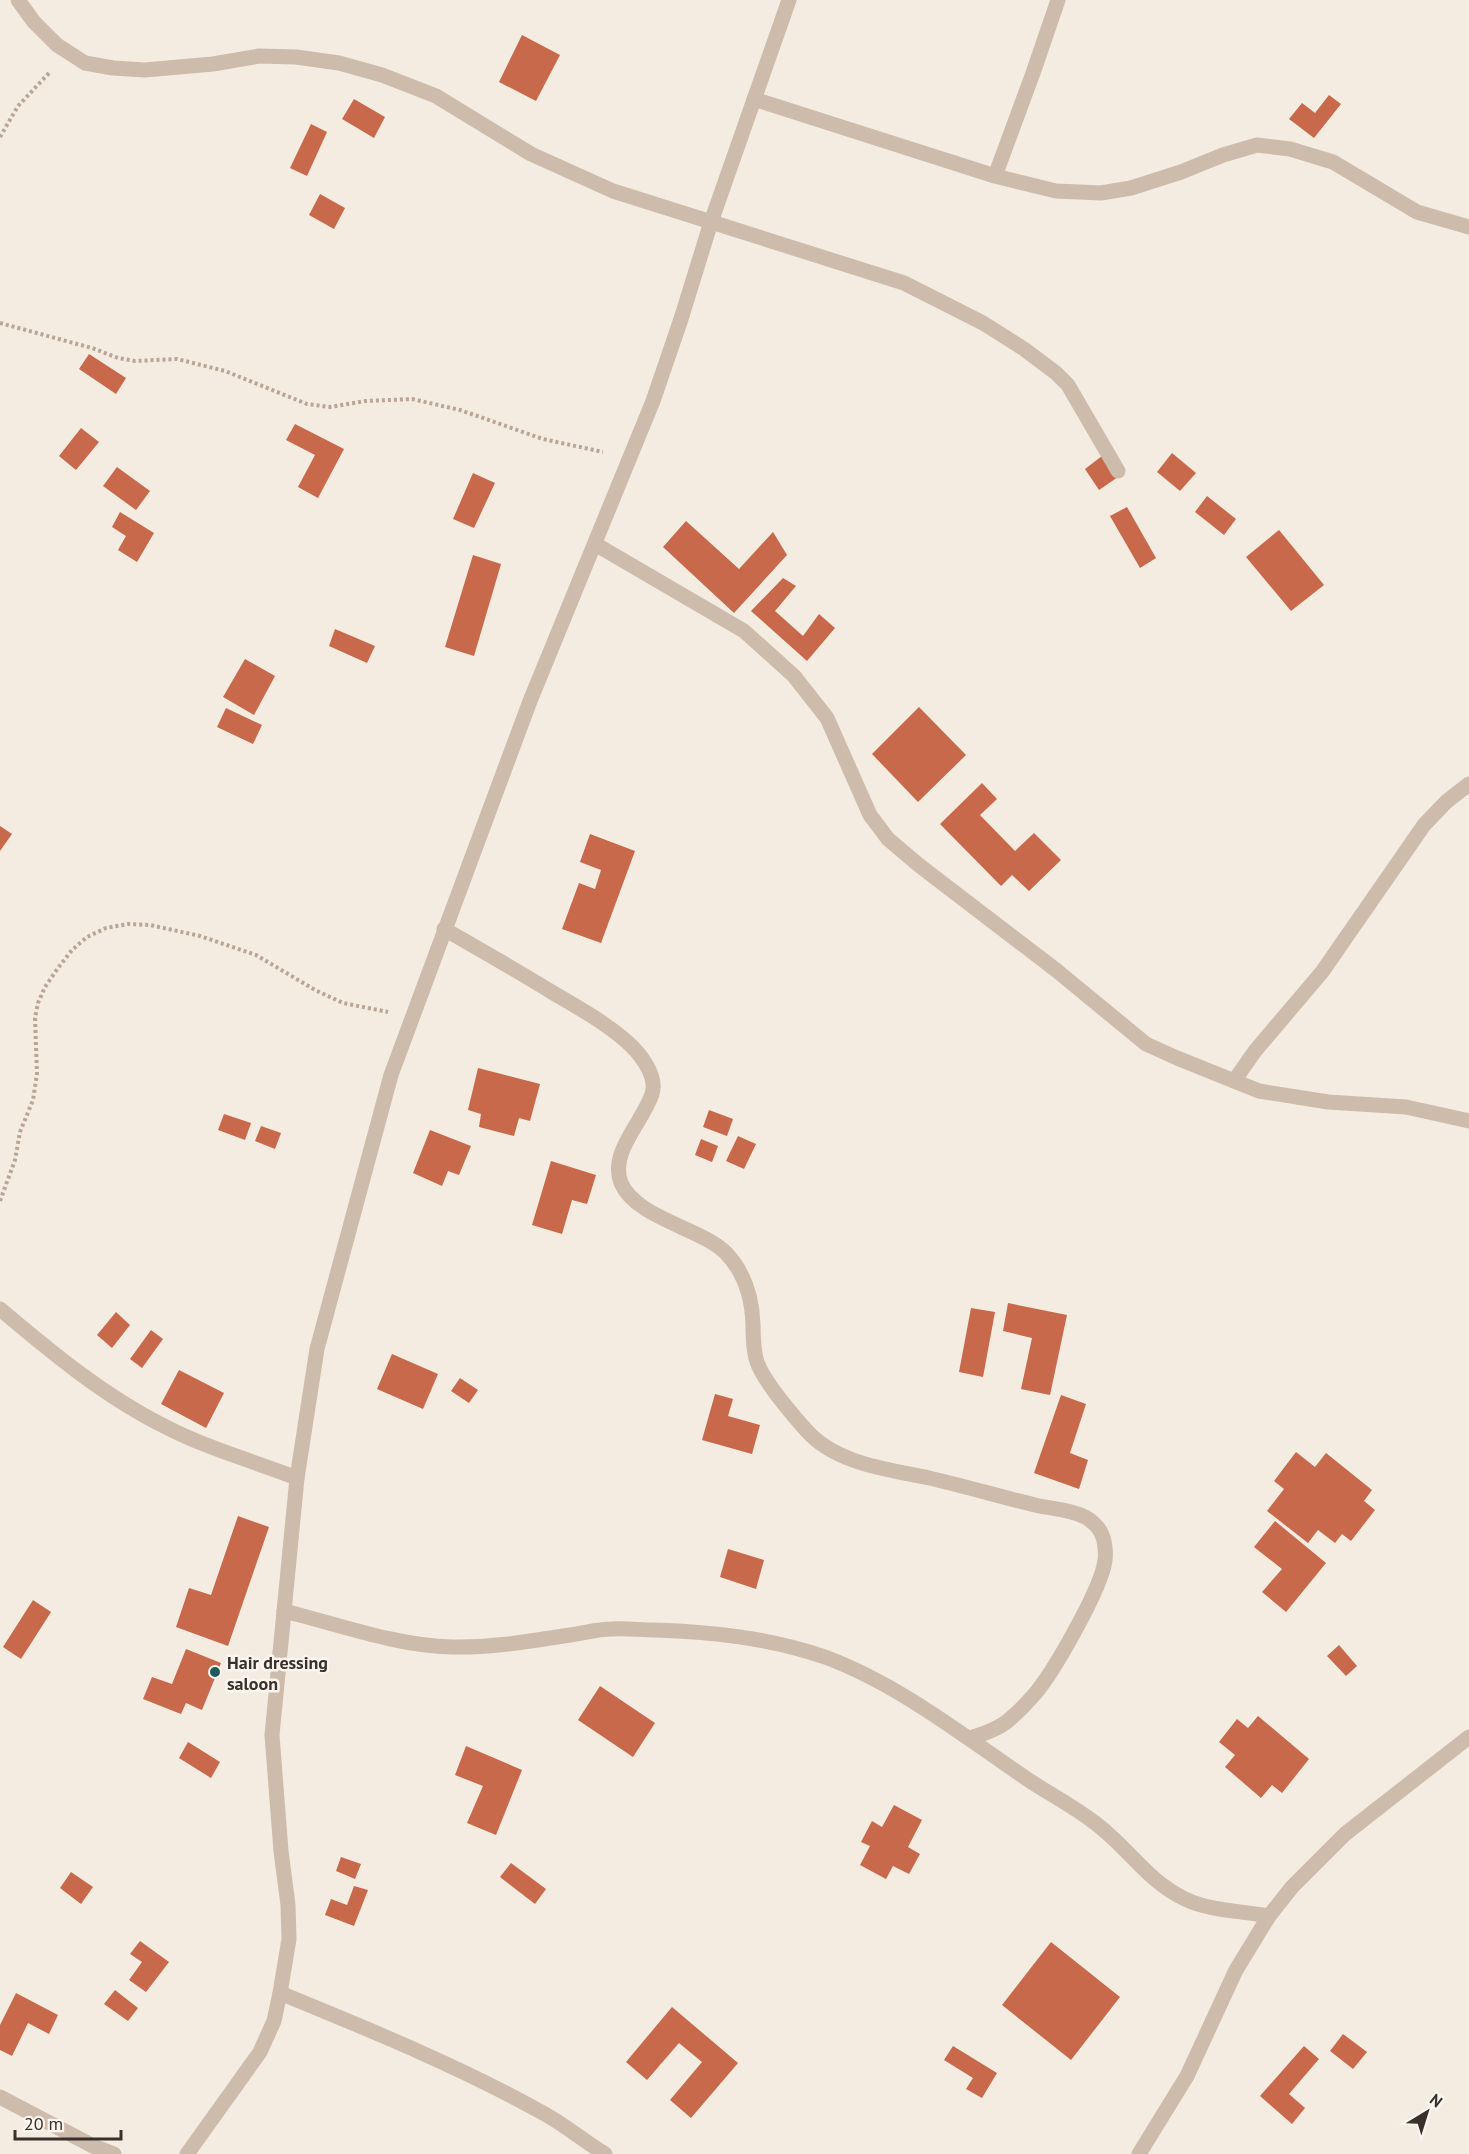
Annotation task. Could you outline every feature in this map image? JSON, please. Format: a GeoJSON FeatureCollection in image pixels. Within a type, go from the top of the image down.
{"type":"FeatureCollection","features":[{"type":"Feature","properties":{"kind":"street"},"geometry":{"type":"LineString","coordinates":[[18,0],[34,22],[57,45],[85,63],[145,70],[213,64],[259,56],[296,57],[328,61],[371,72],[436,96],[531,154],[613,191],[904,283],[983,323],[1024,349],[1062,378],[1118,471]]}},
{"type":"Feature","properties":{"kind":"street"},"geometry":{"type":"LineString","coordinates":[[187,2154],[260,2052],[274,2021],[280,1993],[289,1939],[288,1905],[281,1851],[272,1734],[297,1478],[317,1349],[391,1075],[530,701],[630,458],[678,329],[711,222],[789,0]]}},
{"type":"Feature","properties":{"kind":"street"},"geometry":{"type":"LineString","coordinates":[[995,176],[1058,0]]}},
{"type":"Feature","properties":{"kind":"street"},"geometry":{"type":"LineString","coordinates":[[754,99],[995,176],[1056,191],[1101,193],[1131,188],[1181,172],[1222,155],[1257,145],[1290,148],[1333,162],[1418,212],[1469,227]]}},
{"type":"Feature","properties":{"kind":"street"},"geometry":{"type":"LineString","coordinates":[[595,544],[744,631],[794,676],[827,718],[870,816],[888,839],[1056,970],[1146,1044],[1177,1059],[1259,1091],[1328,1102],[1406,1107],[1469,1121]]}},
{"type":"Feature","properties":{"kind":"street"},"geometry":{"type":"LineString","coordinates":[[1234,1081],[1255,1051],[1322,972],[1424,825],[1446,802],[1469,784]]}},
{"type":"Feature","properties":{"kind":"street"},"geometry":{"type":"LineString","coordinates":[[444,929],[592,1016],[627,1041],[649,1069],[654,1087],[651,1099],[621,1155],[619,1172],[622,1185],[634,1200],[674,1225],[709,1239],[727,1254],[741,1272],[751,1296],[754,1344],[758,1364],[772,1387],[809,1434],[844,1456],[883,1470],[929,1478],[1040,1506],[1074,1512],[1089,1518],[1102,1533],[1105,1558],[1103,1569],[1092,1596],[1048,1677],[1008,1721],[988,1732],[970,1738]]}},
{"type":"Feature","properties":{"kind":"street"},"geometry":{"type":"LineString","coordinates":[[0,1309],[54,1355],[135,1411],[196,1440],[297,1478]]}},
{"type":"Feature","properties":{"kind":"street"},"geometry":{"type":"LineString","coordinates":[[284,1611],[401,1641],[452,1647],[500,1646],[612,1629],[677,1631],[755,1638],[791,1646],[827,1658],[863,1675],[970,1738],[1028,1780],[1093,1820],[1148,1875],[1168,1890],[1205,1907],[1269,1916]]}},
{"type":"Feature","properties":{"kind":"street"},"geometry":{"type":"LineString","coordinates":[[1139,2154],[1187,2076],[1236,1970],[1269,1916],[1292,1887],[1345,1834],[1469,1737]]}},
{"type":"Feature","properties":{"kind":"street"},"geometry":{"type":"LineString","coordinates":[[280,1993],[409,2046],[470,2075],[546,2115],[605,2154]]}},
{"type":"Feature","properties":{"kind":"street"},"geometry":{"type":"LineString","coordinates":[[0,2097],[93,2146],[114,2154]]}},
{"type":"Feature","properties":{"kind":"path"},"geometry":{"type":"LineString","coordinates":[[0,137],[18,105],[50,72],[57,45]]}},
{"type":"Feature","properties":{"kind":"path"},"geometry":{"type":"LineString","coordinates":[[0,323],[92,348],[118,358],[135,361],[177,359],[225,371],[308,404],[330,407],[366,400],[412,399],[460,410],[543,439],[630,458]]}},
{"type":"Feature","properties":{"kind":"path"},"geometry":{"type":"LineString","coordinates":[[0,1201],[15,1160],[20,1132],[33,1100],[37,1074],[35,1018],[38,1003],[45,987],[58,968],[87,936],[106,928],[128,924],[150,925],[200,936],[256,955],[315,990],[343,1003],[377,1011],[412,1014]]}},
{"type":"Feature","properties":{"kind":"building"},"geometry":{"type":"Polygon","coordinates":[[[522,35],[560,55],[536,101],[499,82],[522,35]]]}},
{"type":"Feature","properties":{"kind":"building"},"geometry":{"type":"Polygon","coordinates":[[[1329,95],[1341,104],[1314,138],[1289,119],[1302,103],[1315,113],[1329,95]]]}},
{"type":"Feature","properties":{"kind":"building"},"geometry":{"type":"Polygon","coordinates":[[[354,99],[385,117],[374,138],[342,119],[354,99]]]}},
{"type":"Feature","properties":{"kind":"building"},"geometry":{"type":"Polygon","coordinates":[[[311,124],[327,132],[307,176],[290,168],[311,124]]]}},
{"type":"Feature","properties":{"kind":"building"},"geometry":{"type":"Polygon","coordinates":[[[320,194],[345,208],[334,229],[309,215],[320,194]]]}},
{"type":"Feature","properties":{"kind":"building"},"geometry":{"type":"Polygon","coordinates":[[[89,354],[126,378],[116,394],[79,369],[89,354]]]}},
{"type":"Feature","properties":{"kind":"building"},"geometry":{"type":"Polygon","coordinates":[[[295,424],[344,449],[318,498],[298,487],[315,455],[286,440],[295,424]]]}},
{"type":"Feature","properties":{"kind":"building"},"geometry":{"type":"Polygon","coordinates":[[[81,428],[99,442],[76,470],[59,456],[81,428]]]}},
{"type":"Feature","properties":{"kind":"building"},"geometry":{"type":"Polygon","coordinates":[[[1172,453],[1196,473],[1180,491],[1157,472],[1172,453]]]}},
{"type":"Feature","properties":{"kind":"building"},"geometry":{"type":"Polygon","coordinates":[[[1102,456],[1118,477],[1099,490],[1085,469],[1102,456]]]}},
{"type":"Feature","properties":{"kind":"building"},"geometry":{"type":"Polygon","coordinates":[[[117,467],[150,491],[136,510],[103,486],[117,467]]]}},
{"type":"Feature","properties":{"kind":"building"},"geometry":{"type":"Polygon","coordinates":[[[473,473],[495,483],[474,528],[453,519],[473,473]]]}},
{"type":"Feature","properties":{"kind":"building"},"geometry":{"type":"Polygon","coordinates":[[[1207,496],[1236,519],[1224,535],[1195,512],[1207,496]]]}},
{"type":"Feature","properties":{"kind":"building"},"geometry":{"type":"Polygon","coordinates":[[[1127,507],[1156,558],[1140,568],[1110,516],[1127,507]]]}},
{"type":"Feature","properties":{"kind":"building"},"geometry":{"type":"Polygon","coordinates":[[[120,512],[154,533],[137,562],[118,550],[126,536],[112,527],[120,512]]]}},
{"type":"Feature","properties":{"kind":"building"},"geometry":{"type":"Polygon","coordinates":[[[686,521],[739,569],[773,532],[787,555],[734,613],[663,547],[686,521]]]}},
{"type":"Feature","properties":{"kind":"building"},"geometry":{"type":"Polygon","coordinates":[[[1279,530],[1324,585],[1291,611],[1246,557],[1279,530]]]}},
{"type":"Feature","properties":{"kind":"building"},"geometry":{"type":"Polygon","coordinates":[[[473,555],[501,564],[474,656],[445,647],[473,555]]]}},
{"type":"Feature","properties":{"kind":"building"},"geometry":{"type":"Polygon","coordinates":[[[783,578],[796,586],[775,611],[803,636],[819,614],[835,628],[807,661],[751,611],[783,578]]]}},
{"type":"Feature","properties":{"kind":"building"},"geometry":{"type":"Polygon","coordinates":[[[335,629],[375,646],[367,663],[329,646],[335,629]]]}},
{"type":"Feature","properties":{"kind":"building"},"geometry":{"type":"Polygon","coordinates":[[[245,659],[275,676],[254,715],[223,697],[245,659]]]}},
{"type":"Feature","properties":{"kind":"building"},"geometry":{"type":"Polygon","coordinates":[[[919,707],[966,755],[918,802],[872,754],[919,707]]]}},
{"type":"Feature","properties":{"kind":"building"},"geometry":{"type":"Polygon","coordinates":[[[226,708],[262,725],[253,744],[217,727],[226,708]]]}},
{"type":"Feature","properties":{"kind":"building"},"geometry":{"type":"Polygon","coordinates":[[[982,783],[997,799],[980,815],[1015,851],[1034,833],[1061,860],[1029,891],[1012,875],[1001,886],[940,824],[982,783]]]}},
{"type":"Feature","properties":{"kind":"building"},"geometry":{"type":"Polygon","coordinates":[[[0,826],[12,834],[0,851],[0,826]]]}},
{"type":"Feature","properties":{"kind":"building"},"geometry":{"type":"Polygon","coordinates":[[[590,834],[635,851],[601,943],[562,929],[579,883],[595,889],[601,870],[580,862],[590,834]]]}},
{"type":"Feature","properties":{"kind":"building"},"geometry":{"type":"Polygon","coordinates":[[[478,1068],[540,1084],[530,1121],[519,1118],[514,1136],[479,1127],[481,1114],[468,1110],[478,1068]]]}},
{"type":"Feature","properties":{"kind":"building"},"geometry":{"type":"Polygon","coordinates":[[[709,1110],[733,1119],[727,1136],[703,1127],[709,1110]]]}},
{"type":"Feature","properties":{"kind":"building"},"geometry":{"type":"Polygon","coordinates":[[[224,1114],[251,1123],[245,1140],[218,1130],[224,1114]]]}},
{"type":"Feature","properties":{"kind":"building"},"geometry":{"type":"Polygon","coordinates":[[[261,1126],[281,1133],[275,1149],[255,1141],[261,1126]]]}},
{"type":"Feature","properties":{"kind":"building"},"geometry":{"type":"Polygon","coordinates":[[[430,1130],[471,1146],[459,1175],[448,1171],[442,1186],[413,1173],[430,1130]]]}},
{"type":"Feature","properties":{"kind":"building"},"geometry":{"type":"Polygon","coordinates":[[[738,1136],[756,1144],[744,1169],[726,1161],[738,1136]]]}},
{"type":"Feature","properties":{"kind":"building"},"geometry":{"type":"Polygon","coordinates":[[[701,1139],[718,1146],[712,1162],[695,1155],[701,1139]]]}},
{"type":"Feature","properties":{"kind":"building"},"geometry":{"type":"Polygon","coordinates":[[[551,1161],[596,1175],[587,1204],[572,1200],[562,1234],[532,1225],[551,1161]]]}},
{"type":"Feature","properties":{"kind":"building"},"geometry":{"type":"Polygon","coordinates":[[[1008,1303],[1067,1315],[1050,1395],[1021,1389],[1032,1338],[1003,1331],[1008,1303]]]}},
{"type":"Feature","properties":{"kind":"building"},"geometry":{"type":"Polygon","coordinates":[[[971,1308],[995,1312],[983,1377],[959,1372],[971,1308]]]}},
{"type":"Feature","properties":{"kind":"building"},"geometry":{"type":"Polygon","coordinates":[[[116,1312],[130,1325],[112,1348],[97,1335],[116,1312]]]}},
{"type":"Feature","properties":{"kind":"building"},"geometry":{"type":"Polygon","coordinates":[[[151,1330],[163,1339],[142,1368],[130,1359],[151,1330]]]}},
{"type":"Feature","properties":{"kind":"building"},"geometry":{"type":"Polygon","coordinates":[[[392,1354],[438,1374],[423,1409],[377,1389],[392,1354]]]}},
{"type":"Feature","properties":{"kind":"building"},"geometry":{"type":"Polygon","coordinates":[[[179,1370],[224,1393],[206,1428],[161,1404],[179,1370]]]}},
{"type":"Feature","properties":{"kind":"building"},"geometry":{"type":"Polygon","coordinates":[[[460,1378],[478,1390],[469,1403],[451,1391],[460,1378]]]}},
{"type":"Feature","properties":{"kind":"building"},"geometry":{"type":"Polygon","coordinates":[[[715,1394],[733,1399],[728,1416],[760,1425],[752,1454],[702,1440],[715,1394]]]}},
{"type":"Feature","properties":{"kind":"building"},"geometry":{"type":"Polygon","coordinates":[[[1061,1395],[1086,1404],[1070,1453],[1088,1460],[1079,1489],[1034,1473],[1061,1395]]]}},
{"type":"Feature","properties":{"kind":"building"},"geometry":{"type":"Polygon","coordinates":[[[1296,1452],[1315,1467],[1326,1453],[1372,1490],[1364,1501],[1375,1510],[1351,1541],[1342,1534],[1335,1543],[1318,1530],[1308,1543],[1267,1511],[1284,1489],[1274,1481],[1296,1452]]]}},
{"type":"Feature","properties":{"kind":"building"},"geometry":{"type":"Polygon","coordinates":[[[238,1516],[269,1527],[228,1646],[176,1627],[189,1588],[211,1595],[238,1516]]]}},
{"type":"Feature","properties":{"kind":"building"},"geometry":{"type":"Polygon","coordinates":[[[1275,1521],[1326,1563],[1286,1612],[1262,1592],[1282,1569],[1254,1547],[1275,1521]]]}},
{"type":"Feature","properties":{"kind":"building"},"geometry":{"type":"Polygon","coordinates":[[[728,1549],[764,1560],[756,1589],[720,1577],[728,1549]]]}},
{"type":"Feature","properties":{"kind":"building"},"geometry":{"type":"Polygon","coordinates":[[[33,1600],[51,1612],[21,1659],[3,1647],[33,1600]]]}},
{"type":"Feature","properties":{"kind":"building"},"geometry":{"type":"Polygon","coordinates":[[[1339,1645],[1357,1666],[1346,1676],[1327,1656],[1339,1645]]]}},
{"type":"Feature","properties":{"kind":"building"},"geometry":{"type":"Polygon","coordinates":[[[186,1649],[221,1663],[202,1710],[186,1703],[181,1714],[143,1699],[152,1677],[172,1684],[186,1649]]]}},
{"type":"Feature","properties":{"kind":"building"},"geometry":{"type":"Polygon","coordinates":[[[600,1686],[655,1723],[633,1757],[578,1720],[600,1686]]]}},
{"type":"Feature","properties":{"kind":"building"},"geometry":{"type":"Polygon","coordinates":[[[1258,1716],[1309,1759],[1282,1793],[1272,1785],[1261,1798],[1225,1767],[1235,1755],[1219,1742],[1237,1719],[1248,1728],[1258,1716]]]}},
{"type":"Feature","properties":{"kind":"building"},"geometry":{"type":"Polygon","coordinates":[[[188,1742],[220,1762],[211,1778],[179,1758],[188,1742]]]}},
{"type":"Feature","properties":{"kind":"building"},"geometry":{"type":"Polygon","coordinates":[[[466,1746],[522,1770],[496,1835],[467,1823],[483,1786],[455,1775],[466,1746]]]}},
{"type":"Feature","properties":{"kind":"building"},"geometry":{"type":"Polygon","coordinates":[[[894,1805],[922,1820],[908,1847],[920,1854],[909,1874],[893,1866],[886,1879],[860,1865],[870,1846],[861,1842],[872,1821],[882,1827],[894,1805]]]}},
{"type":"Feature","properties":{"kind":"building"},"geometry":{"type":"Polygon","coordinates":[[[341,1857],[361,1864],[355,1879],[336,1871],[341,1857]]]}},
{"type":"Feature","properties":{"kind":"building"},"geometry":{"type":"Polygon","coordinates":[[[511,1863],[546,1889],[535,1904],[500,1877],[511,1863]]]}},
{"type":"Feature","properties":{"kind":"building"},"geometry":{"type":"Polygon","coordinates":[[[71,1872],[93,1887],[81,1904],[60,1888],[71,1872]]]}},
{"type":"Feature","properties":{"kind":"building"},"geometry":{"type":"Polygon","coordinates":[[[354,1886],[368,1890],[354,1926],[325,1915],[331,1899],[347,1905],[354,1886]]]}},
{"type":"Feature","properties":{"kind":"building"},"geometry":{"type":"Polygon","coordinates":[[[140,1941],[169,1962],[146,1992],[129,1980],[142,1962],[130,1954],[140,1941]]]}},
{"type":"Feature","properties":{"kind":"building"},"geometry":{"type":"Polygon","coordinates":[[[1051,1942],[1120,1997],[1071,2060],[1002,2005],[1051,1942]]]}},
{"type":"Feature","properties":{"kind":"building"},"geometry":{"type":"Polygon","coordinates":[[[115,1990],[138,2008],[128,2021],[104,2004],[115,1990]]]}},
{"type":"Feature","properties":{"kind":"building"},"geometry":{"type":"Polygon","coordinates":[[[16,1993],[58,2015],[49,2034],[28,2023],[12,2056],[0,2050],[0,2025],[16,1993]]]}},
{"type":"Feature","properties":{"kind":"building"},"geometry":{"type":"Polygon","coordinates":[[[672,2007],[738,2063],[691,2118],[670,2100],[702,2062],[679,2043],[647,2080],[626,2062],[672,2007]]]}},
{"type":"Feature","properties":{"kind":"building"},"geometry":{"type":"Polygon","coordinates":[[[1343,2034],[1367,2052],[1353,2069],[1330,2051],[1343,2034]]]}},
{"type":"Feature","properties":{"kind":"building"},"geometry":{"type":"Polygon","coordinates":[[[953,2046],[997,2073],[982,2098],[966,2089],[973,2078],[944,2060],[953,2046]]]}},
{"type":"Feature","properties":{"kind":"building"},"geometry":{"type":"Polygon","coordinates":[[[1304,2046],[1319,2059],[1289,2094],[1305,2108],[1292,2124],[1260,2096],[1304,2046]]]}},
{"type":"Feature","properties":{"kind":"place","name":"Hair dressing saloon"},"geometry":{"type":"Point","coordinates":[215,1672]}}]}
